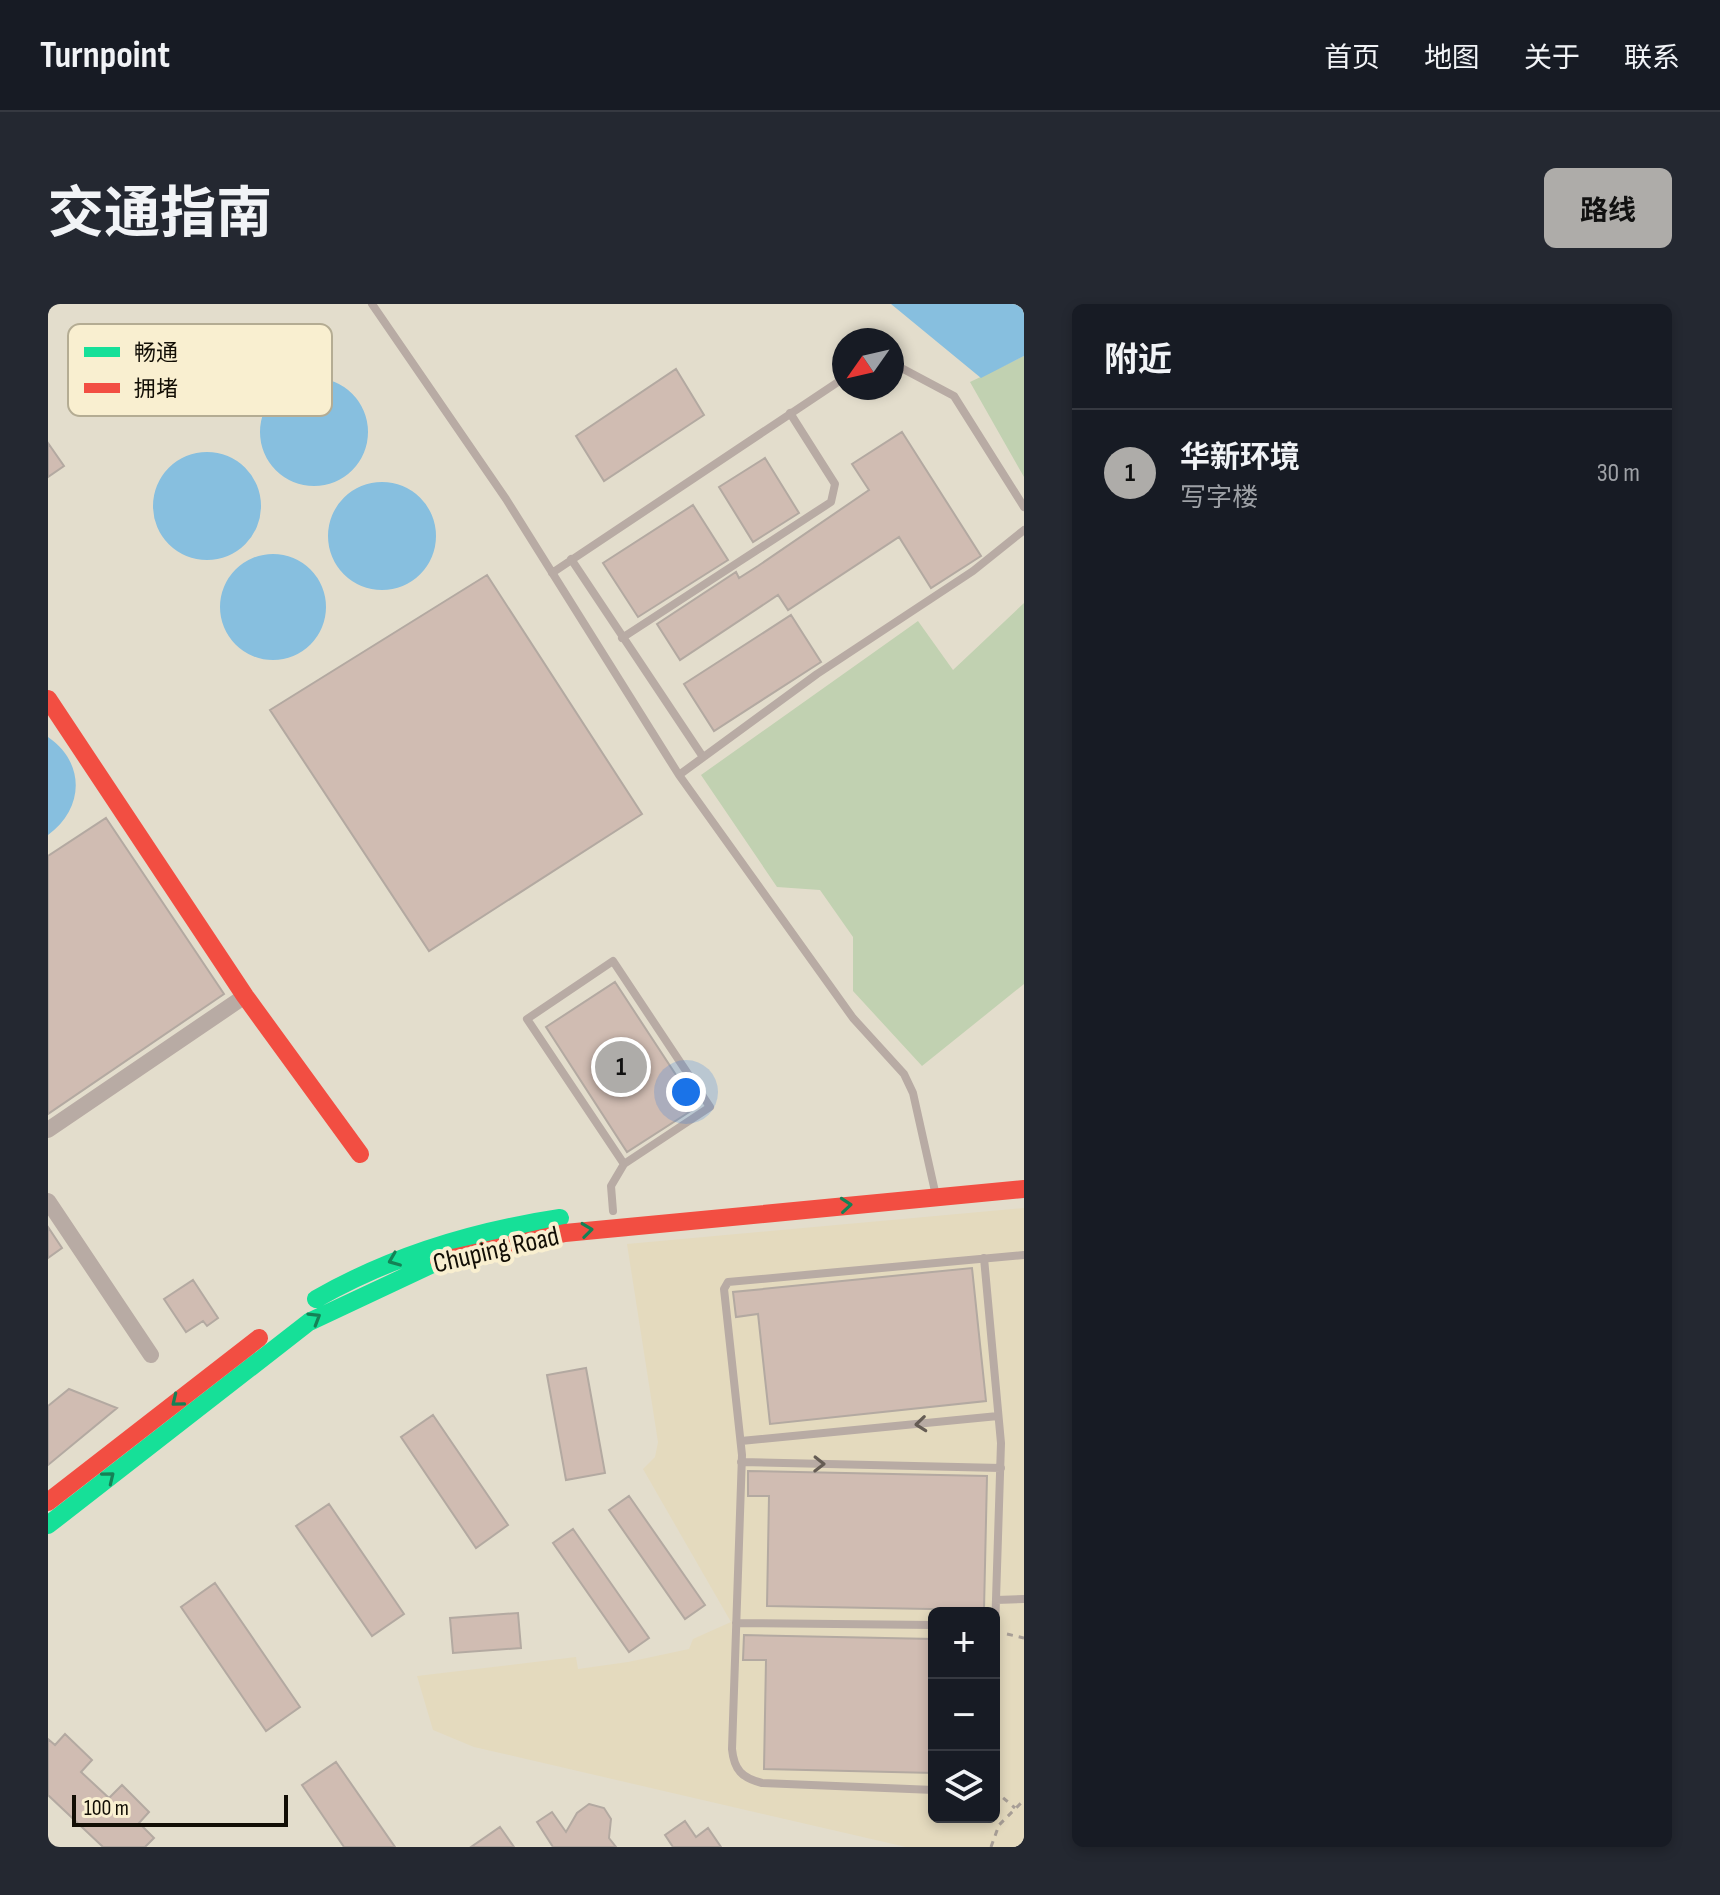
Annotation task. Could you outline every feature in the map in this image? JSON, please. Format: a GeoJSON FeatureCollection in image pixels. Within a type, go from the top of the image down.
{"type":"FeatureCollection","features":[{"type":"Feature","properties":{"kind":"main road"},"geometry":{"type":"LineString","coordinates":[[48,699],[245,996],[360,1154]]}},
{"type":"Feature","properties":{"kind":"main road","name":"Chuping Road"},"geometry":{"type":"LineString","coordinates":[[48,1525],[309,1322],[427,1265],[467,1252],[565,1233],[935,1189],[1024,1175]]}},
{"type":"Feature","properties":{"kind":"main road","name":"Chuping Road"},"geometry":{"type":"LineString","coordinates":[[48,1502],[220,1366],[326,1292],[390,1260],[460,1237],[527,1222],[613,1211],[935,1189],[1024,1189]]}},
{"type":"Feature","properties":{"kind":"street"},"geometry":{"type":"LineString","coordinates":[[48,1130],[245,996]]}},
{"type":"Feature","properties":{"kind":"street"},"geometry":{"type":"LineString","coordinates":[[48,1201],[151,1355]]}},
{"type":"Feature","properties":{"kind":"lane"},"geometry":{"type":"LineString","coordinates":[[372,304],[552,573],[679,775],[853,1018],[904,1074],[913,1093],[935,1189]]}},
{"type":"Feature","properties":{"kind":"lane"},"geometry":{"type":"LineString","coordinates":[[904,369],[954,396],[1024,507]]}},
{"type":"Feature","properties":{"kind":"lane"},"geometry":{"type":"LineString","coordinates":[[552,573],[832,386]]}},
{"type":"Feature","properties":{"kind":"lane"},"geometry":{"type":"LineString","coordinates":[[622,638],[831,502],[835,484],[790,413]]}},
{"type":"Feature","properties":{"kind":"lane"},"geometry":{"type":"LineString","coordinates":[[679,775],[817,674],[973,571],[1024,530]]}},
{"type":"Feature","properties":{"kind":"lane"},"geometry":{"type":"LineString","coordinates":[[571,559],[703,757]]}},
{"type":"Feature","properties":{"kind":"lane"},"geometry":{"type":"LineString","coordinates":[[613,1211],[611,1186],[624,1164],[710,1107],[613,961],[527,1019],[624,1164]]}},
{"type":"Feature","properties":{"kind":"lane"},"geometry":{"type":"LineString","coordinates":[[928,1790],[762,1783],[742,1776],[732,1749],[741,1441],[724,1289],[728,1282],[1024,1255]]}},
{"type":"Feature","properties":{"kind":"lane"},"geometry":{"type":"LineString","coordinates":[[984,1258],[1001,1468],[996,1607]]}},
{"type":"Feature","properties":{"kind":"lane"},"geometry":{"type":"LineString","coordinates":[[741,1441],[998,1416]]}},
{"type":"Feature","properties":{"kind":"lane"},"geometry":{"type":"LineString","coordinates":[[741,1462],[1001,1468]]}},
{"type":"Feature","properties":{"kind":"lane"},"geometry":{"type":"LineString","coordinates":[[996,1600],[1024,1599]]}},
{"type":"Feature","properties":{"kind":"lane"},"geometry":{"type":"LineString","coordinates":[[736,1623],[928,1625]]}},
{"type":"Feature","properties":{"kind":"path"},"geometry":{"type":"LineString","coordinates":[[1000,1630],[1024,1638]]}},
{"type":"Feature","properties":{"kind":"path"},"geometry":{"type":"LineString","coordinates":[[1000,1795],[1015,1808]]}},
{"type":"Feature","properties":{"kind":"path"},"geometry":{"type":"LineString","coordinates":[[991,1847],[999,1825],[1024,1800]]}},
{"type":"Feature","properties":{"kind":"shaded area"},"geometry":{"type":"Polygon","coordinates":[[[1024,1208],[1024,1847],[906,1847],[474,1747],[433,1730],[417,1676],[576,1657],[578,1669],[628,1662],[689,1649],[693,1639],[731,1622],[643,1469],[655,1457],[658,1442],[627,1244],[1024,1208]]]}},
{"type":"Feature","properties":{"kind":"green space"},"geometry":{"type":"Polygon","coordinates":[[[1024,356],[1024,477],[970,382],[1024,356]]]}},
{"type":"Feature","properties":{"kind":"green space"},"geometry":{"type":"Polygon","coordinates":[[[1024,603],[1024,984],[922,1066],[853,991],[853,937],[820,890],[777,887],[701,775],[918,621],[953,670],[1024,603]]]}},
{"type":"Feature","properties":{"kind":"water"},"geometry":{"type":"Polygon","coordinates":[[[891,304],[1024,304],[1024,356],[981,378],[891,304]]]}},
{"type":"Feature","properties":{"kind":"water"},"geometry":{"type":"Polygon","coordinates":[[[332,381],[352,394],[367,421],[367,443],[359,462],[344,477],[325,485],[303,485],[284,477],[269,462],[261,443],[262,416],[332,416],[332,381]]]}},
{"type":"Feature","properties":{"kind":"water"},"geometry":{"type":"Polygon","coordinates":[[[207,452],[228,456],[246,467],[257,485],[261,506],[257,527],[246,545],[228,556],[207,560],[186,556],[168,545],[157,527],[153,506],[157,485],[168,467],[186,456],[207,452]]]}},
{"type":"Feature","properties":{"kind":"water"},"geometry":{"type":"Polygon","coordinates":[[[382,482],[403,486],[420,498],[432,515],[436,536],[432,557],[420,574],[403,586],[382,590],[361,586],[344,574],[332,557],[328,536],[332,515],[344,498],[361,486],[382,482]]]}},
{"type":"Feature","properties":{"kind":"water"},"geometry":{"type":"Polygon","coordinates":[[[273,554],[293,558],[310,570],[322,587],[326,607],[322,627],[310,644],[293,656],[273,660],[253,656],[236,644],[224,627],[220,607],[224,587],[236,570],[253,558],[273,554]]]}},
{"type":"Feature","properties":{"kind":"water"},"geometry":{"type":"Polygon","coordinates":[[[48,737],[69,760],[76,786],[69,812],[48,835],[48,737]]]}},
{"type":"Feature","properties":{"kind":"building"},"geometry":{"type":"Polygon","coordinates":[[[676,369],[704,415],[604,481],[576,436],[676,369]]]}},
{"type":"Feature","properties":{"kind":"building"},"geometry":{"type":"Polygon","coordinates":[[[902,432],[981,556],[931,588],[899,537],[788,610],[778,595],[680,660],[657,624],[736,572],[739,578],[758,566],[869,490],[852,464],[902,432]]]}},
{"type":"Feature","properties":{"kind":"building"},"geometry":{"type":"Polygon","coordinates":[[[48,443],[64,466],[48,477],[48,443]]]}},
{"type":"Feature","properties":{"kind":"building"},"geometry":{"type":"Polygon","coordinates":[[[765,458],[799,513],[753,542],[719,487],[765,458]]]}},
{"type":"Feature","properties":{"kind":"building"},"geometry":{"type":"Polygon","coordinates":[[[693,505],[728,560],[638,617],[603,563],[693,505]]]}},
{"type":"Feature","properties":{"kind":"building"},"geometry":{"type":"Polygon","coordinates":[[[487,575],[642,814],[429,951],[270,710],[487,575]]]}},
{"type":"Feature","properties":{"kind":"building"},"geometry":{"type":"Polygon","coordinates":[[[791,615],[821,662],[714,731],[684,684],[791,615]]]}},
{"type":"Feature","properties":{"kind":"building"},"geometry":{"type":"Polygon","coordinates":[[[106,818],[224,994],[48,1114],[48,856],[106,818]]]}},
{"type":"Feature","properties":{"kind":"building"},"geometry":{"type":"Polygon","coordinates":[[[615,982],[697,1107],[627,1152],[546,1027],[615,982]]]}},
{"type":"Feature","properties":{"kind":"building"},"geometry":{"type":"Polygon","coordinates":[[[48,1227],[62,1248],[48,1258],[48,1227]]]}},
{"type":"Feature","properties":{"kind":"building"},"geometry":{"type":"Polygon","coordinates":[[[972,1268],[986,1401],[770,1424],[758,1314],[736,1317],[733,1292],[972,1268]]]}},
{"type":"Feature","properties":{"kind":"building"},"geometry":{"type":"Polygon","coordinates":[[[193,1280],[218,1318],[207,1326],[203,1321],[186,1332],[164,1299],[193,1280]]]}},
{"type":"Feature","properties":{"kind":"building"},"geometry":{"type":"Polygon","coordinates":[[[586,1368],[605,1473],[566,1480],[547,1375],[586,1368]]]}},
{"type":"Feature","properties":{"kind":"building"},"geometry":{"type":"Polygon","coordinates":[[[69,1389],[117,1408],[48,1465],[48,1406],[69,1389]]]}},
{"type":"Feature","properties":{"kind":"building"},"geometry":{"type":"Polygon","coordinates":[[[433,1415],[508,1525],[476,1548],[401,1437],[433,1415]]]}},
{"type":"Feature","properties":{"kind":"building"},"geometry":{"type":"Polygon","coordinates":[[[748,1471],[987,1476],[984,1607],[767,1606],[769,1496],[748,1496],[748,1471]]]}},
{"type":"Feature","properties":{"kind":"building"},"geometry":{"type":"Polygon","coordinates":[[[629,1496],[705,1605],[685,1619],[609,1510],[629,1496]]]}},
{"type":"Feature","properties":{"kind":"building"},"geometry":{"type":"Polygon","coordinates":[[[329,1504],[404,1614],[372,1636],[296,1526],[329,1504]]]}},
{"type":"Feature","properties":{"kind":"building"},"geometry":{"type":"Polygon","coordinates":[[[573,1529],[649,1638],[629,1652],[553,1543],[573,1529]]]}},
{"type":"Feature","properties":{"kind":"building"},"geometry":{"type":"Polygon","coordinates":[[[215,1583],[300,1707],[266,1731],[181,1607],[215,1583]]]}},
{"type":"Feature","properties":{"kind":"building"},"geometry":{"type":"Polygon","coordinates":[[[518,1613],[521,1648],[453,1653],[450,1618],[518,1613]]]}},
{"type":"Feature","properties":{"kind":"building"},"geometry":{"type":"Polygon","coordinates":[[[744,1635],[928,1639],[928,1773],[764,1769],[766,1660],[743,1660],[744,1635]]]}},
{"type":"Feature","properties":{"kind":"building"},"geometry":{"type":"Polygon","coordinates":[[[65,1734],[92,1760],[81,1772],[109,1798],[122,1785],[149,1812],[139,1823],[154,1838],[145,1847],[103,1847],[48,1795],[48,1739],[55,1745],[65,1734]]]}},
{"type":"Feature","properties":{"kind":"building"},"geometry":{"type":"Polygon","coordinates":[[[336,1762],[395,1847],[344,1847],[302,1785],[336,1762]]]}},
{"type":"Feature","properties":{"kind":"building"},"geometry":{"type":"Polygon","coordinates":[[[589,1804],[604,1808],[611,1819],[609,1838],[616,1847],[553,1847],[537,1822],[552,1812],[566,1832],[577,1813],[589,1804]]]}},
{"type":"Feature","properties":{"kind":"building"},"geometry":{"type":"Polygon","coordinates":[[[685,1821],[696,1837],[708,1828],[721,1847],[673,1847],[665,1835],[685,1821]]]}},
{"type":"Feature","properties":{"kind":"building"},"geometry":{"type":"Polygon","coordinates":[[[500,1827],[514,1847],[471,1847],[500,1827]]]}},
{"type":"Feature","properties":{"kind":"traffic: fast"},"geometry":{"type":"LineString","coordinates":[[316,1299],[374,1270],[434,1247],[496,1230],[560,1218]]}},
{"type":"Feature","properties":{"kind":"traffic: fast"},"geometry":{"type":"LineString","coordinates":[[48,1525],[309,1322],[439,1261]]}},
{"type":"Feature","properties":{"kind":"traffic: jam"},"geometry":{"type":"LineString","coordinates":[[48,699],[245,996],[360,1154]]}},
{"type":"Feature","properties":{"kind":"traffic: jam"},"geometry":{"type":"LineString","coordinates":[[439,1261],[565,1233],[1024,1189]]}},
{"type":"Feature","properties":{"kind":"traffic: jam"},"geometry":{"type":"LineString","coordinates":[[48,1502],[259,1338]]}},
{"type":"Feature","properties":{"kind":"place","name":"华新环境"},"geometry":{"type":"Point","coordinates":[621,1067]}}]}
